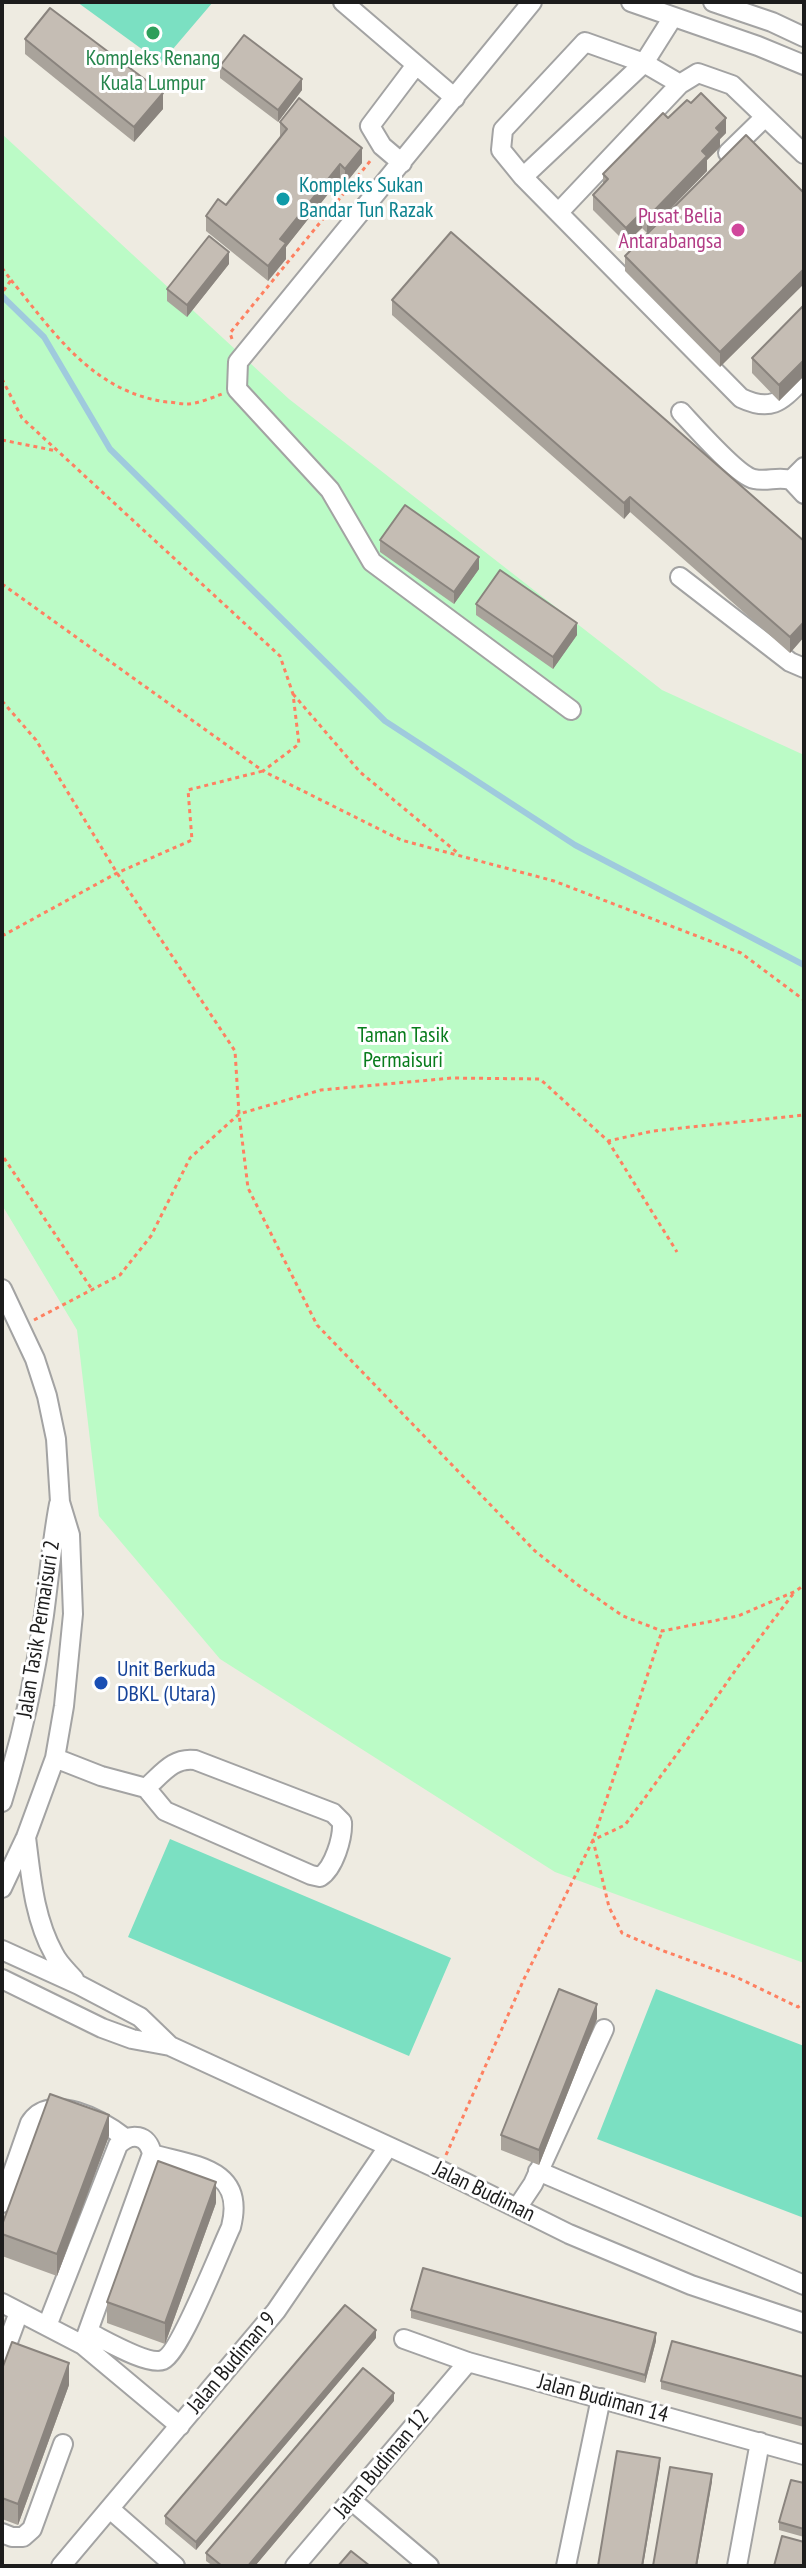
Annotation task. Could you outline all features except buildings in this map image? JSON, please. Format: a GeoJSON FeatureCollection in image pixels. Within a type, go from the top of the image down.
{"type":"FeatureCollection","features":[{"type":"Feature","properties":{"kind":"street"},"geometry":{"type":"LineString","coordinates":[[343,2],[455,98]]}},
{"type":"Feature","properties":{"kind":"street"},"geometry":{"type":"LineString","coordinates":[[532,2],[238,362],[237,389],[330,490],[372,562],[571,710]]}},
{"type":"Feature","properties":{"kind":"street"},"geometry":{"type":"LineString","coordinates":[[631,2],[804,65]]}},
{"type":"Feature","properties":{"kind":"street"},"geometry":{"type":"LineString","coordinates":[[713,2],[772,22],[804,37]]}},
{"type":"Feature","properties":{"kind":"street"},"geometry":{"type":"LineString","coordinates":[[523,177],[644,63],[673,17]]}},
{"type":"Feature","properties":{"kind":"street"},"geometry":{"type":"LineString","coordinates":[[680,84],[644,63],[585,42],[503,130],[501,150],[559,212],[619,263],[741,398],[754,404],[779,402],[804,378]]}},
{"type":"Feature","properties":{"kind":"street"},"geometry":{"type":"LineString","coordinates":[[402,163],[382,146],[370,126],[416,65]]}},
{"type":"Feature","properties":{"kind":"street"},"geometry":{"type":"LineString","coordinates":[[559,212],[680,84],[698,73],[732,85],[804,154]]}},
{"type":"Feature","properties":{"kind":"street"},"geometry":{"type":"LineString","coordinates":[[711,171],[765,117]]}},
{"type":"Feature","properties":{"kind":"street"},"geometry":{"type":"LineString","coordinates":[[681,412],[739,471],[751,479],[780,477],[800,480]]}},
{"type":"Feature","properties":{"kind":"street"},"geometry":{"type":"LineString","coordinates":[[680,577],[790,662],[804,668]]}},
{"type":"Feature","properties":{"kind":"street","name":"Jalan Tasik Permaisuri 2"},"geometry":{"type":"LineString","coordinates":[[2,1289],[35,1359],[47,1396],[56,1439],[60,1502],[70,1535],[73,1614],[64,1706],[55,1758],[26,1837],[2,1888]]}},
{"type":"Feature","properties":{"kind":"street","name":"Jalan Tasik Permaisuri 2"},"geometry":{"type":"LineString","coordinates":[[2,1802],[20,1745],[44,1619],[53,1535],[60,1502]]}},
{"type":"Feature","properties":{"kind":"street"},"geometry":{"type":"LineString","coordinates":[[55,1758],[101,1776],[146,1788],[165,1811],[311,1875],[320,1877],[326,1873],[343,1833],[342,1822],[333,1813],[195,1760],[183,1758],[169,1766],[146,1788]]}},
{"type":"Feature","properties":{"kind":"street"},"geometry":{"type":"LineString","coordinates":[[26,1837],[35,1903],[44,1930],[54,1956],[79,1985]]}},
{"type":"Feature","properties":{"kind":"street","name":"Jalan Budiman"},"geometry":{"type":"LineString","coordinates":[[2,1950],[140,2017],[170,2046]]}},
{"type":"Feature","properties":{"kind":"street","name":"Jalan Budiman"},"geometry":{"type":"LineString","coordinates":[[2,1979],[102,2028],[132,2039],[170,2046],[440,2170],[569,2234],[691,2285],[804,2323]]}},
{"type":"Feature","properties":{"kind":"street"},"geometry":{"type":"LineString","coordinates":[[517,2208],[538,2171],[604,2029]]}},
{"type":"Feature","properties":{"kind":"street"},"geometry":{"type":"LineString","coordinates":[[2,2203],[30,2123],[34,2115],[46,2108],[70,2110],[109,2125],[125,2138]]}},
{"type":"Feature","properties":{"kind":"street"},"geometry":{"type":"LineString","coordinates":[[47,2326],[118,2145],[125,2138],[135,2135],[150,2146],[152,2154],[86,2338]]}},
{"type":"Feature","properties":{"kind":"street","name":"Jalan Budiman 9"},"geometry":{"type":"LineString","coordinates":[[61,2566],[276,2311],[388,2147]]}},
{"type":"Feature","properties":{"kind":"street"},"geometry":{"type":"LineString","coordinates":[[2,2303],[47,2326],[154,2361],[164,2360],[185,2328],[231,2227],[235,2211],[229,2184],[207,2170],[152,2154]]}},
{"type":"Feature","properties":{"kind":"street"},"geometry":{"type":"LineString","coordinates":[[538,2171],[804,2285]]}},
{"type":"Feature","properties":{"kind":"street"},"geometry":{"type":"LineString","coordinates":[[2,2358],[19,2312]]}},
{"type":"Feature","properties":{"kind":"street"},"geometry":{"type":"LineString","coordinates":[[86,2338],[180,2426]]}},
{"type":"Feature","properties":{"kind":"street","name":"Jalan Budiman 14"},"geometry":{"type":"LineString","coordinates":[[404,2339],[468,2362],[804,2455]]}},
{"type":"Feature","properties":{"kind":"street","name":"Jalan Budiman 12"},"geometry":{"type":"LineString","coordinates":[[295,2566],[468,2362]]}},
{"type":"Feature","properties":{"kind":"street"},"geometry":{"type":"LineString","coordinates":[[566,2566],[601,2398]]}},
{"type":"Feature","properties":{"kind":"street"},"geometry":{"type":"LineString","coordinates":[[737,2566],[760,2442]]}},
{"type":"Feature","properties":{"kind":"street"},"geometry":{"type":"LineString","coordinates":[[2,2533],[23,2537],[32,2529],[63,2444]]}},
{"type":"Feature","properties":{"kind":"street"},"geometry":{"type":"LineString","coordinates":[[351,2500],[429,2566]]}},
{"type":"Feature","properties":{"kind":"street"},"geometry":{"type":"LineString","coordinates":[[110,2509],[175,2566]]}},
{"type":"Feature","properties":{"kind":"path"},"geometry":{"type":"LineString","coordinates":[[238,362],[230,333],[382,146]]}},
{"type":"Feature","properties":{"kind":"path"},"geometry":{"type":"LineString","coordinates":[[2,268],[66,347],[93,372],[125,392],[151,400],[186,404],[237,389]]}},
{"type":"Feature","properties":{"kind":"path"},"geometry":{"type":"LineString","coordinates":[[2,293],[11,280]]}},
{"type":"Feature","properties":{"kind":"path"},"geometry":{"type":"LineString","coordinates":[[2,379],[22,418],[280,656],[293,694],[299,744],[263,771],[188,790],[192,840],[117,873],[2,936]]}},
{"type":"Feature","properties":{"kind":"path"},"geometry":{"type":"LineString","coordinates":[[2,440],[58,451]]}},
{"type":"Feature","properties":{"kind":"path"},"geometry":{"type":"LineString","coordinates":[[2,584],[263,771],[401,840],[554,881],[741,953],[804,1000]]}},
{"type":"Feature","properties":{"kind":"path"},"geometry":{"type":"LineString","coordinates":[[293,694],[360,772],[461,856]]}},
{"type":"Feature","properties":{"kind":"path"},"geometry":{"type":"LineString","coordinates":[[2,701],[36,740],[117,873],[235,1051],[248,1188],[317,1325],[535,1551],[623,1616],[662,1631],[738,1616],[804,1585]]}},
{"type":"Feature","properties":{"kind":"path"},"geometry":{"type":"LineString","coordinates":[[20,1327],[120,1275],[151,1236],[190,1158],[239,1114],[321,1090],[452,1078],[540,1079],[608,1141],[677,1252]]}},
{"type":"Feature","properties":{"kind":"path"},"geometry":{"type":"LineString","coordinates":[[608,1141],[653,1131],[804,1115]]}},
{"type":"Feature","properties":{"kind":"path"},"geometry":{"type":"LineString","coordinates":[[4,1158],[92,1290]]}},
{"type":"Feature","properties":{"kind":"path"},"geometry":{"type":"LineString","coordinates":[[593,1840],[625,1825],[796,1591]]}},
{"type":"Feature","properties":{"kind":"path"},"geometry":{"type":"LineString","coordinates":[[440,2170],[524,1979],[593,1840],[662,1631]]}},
{"type":"Feature","properties":{"kind":"path"},"geometry":{"type":"LineString","coordinates":[[593,1840],[609,1907],[622,1933],[738,1978],[798,2007],[804,2002]]}},
{"type":"Feature","properties":{"kind":"green space","name":"Kompleks Renang Kuala Lumpur"},"geometry":{"type":"Polygon","coordinates":[[[77,2],[213,2],[161,63],[77,2]]]}},
{"type":"Feature","properties":{"kind":"green space","name":"Taman Tasik Permaisuri"},"geometry":{"type":"Polygon","coordinates":[[[2,134],[289,399],[662,690],[804,755],[804,1963],[555,1872],[220,1659],[99,1516],[77,1330],[2,1205],[2,134]]]}},
{"type":"Feature","properties":{"kind":"green space"},"geometry":{"type":"Polygon","coordinates":[[[170,1839],[451,1958],[409,2056],[128,1937],[170,1839]]]}},
{"type":"Feature","properties":{"kind":"green space"},"geometry":{"type":"Polygon","coordinates":[[[656,1989],[804,2046],[804,2218],[597,2139],[656,1989]]]}},
{"type":"Feature","properties":{"kind":"waterway"},"geometry":{"type":"LineString","coordinates":[[2,296],[44,337],[110,449],[385,721],[575,845],[804,965]]}},
{"type":"Feature","properties":{"kind":"place","name":"Kompleks Renang Kuala Lumpur"},"geometry":{"type":"Point","coordinates":[153,33]}},
{"type":"Feature","properties":{"kind":"place","name":"Kompleks Sukan Bandar Tun Razak"},"geometry":{"type":"Point","coordinates":[283,199]}},
{"type":"Feature","properties":{"kind":"place","name":"Pusat Belia Antarabangsa"},"geometry":{"type":"Point","coordinates":[738,230]}},
{"type":"Feature","properties":{"kind":"place","name":"Unit Berkuda DBKL (Utara)"},"geometry":{"type":"Point","coordinates":[101,1683]}}]}
